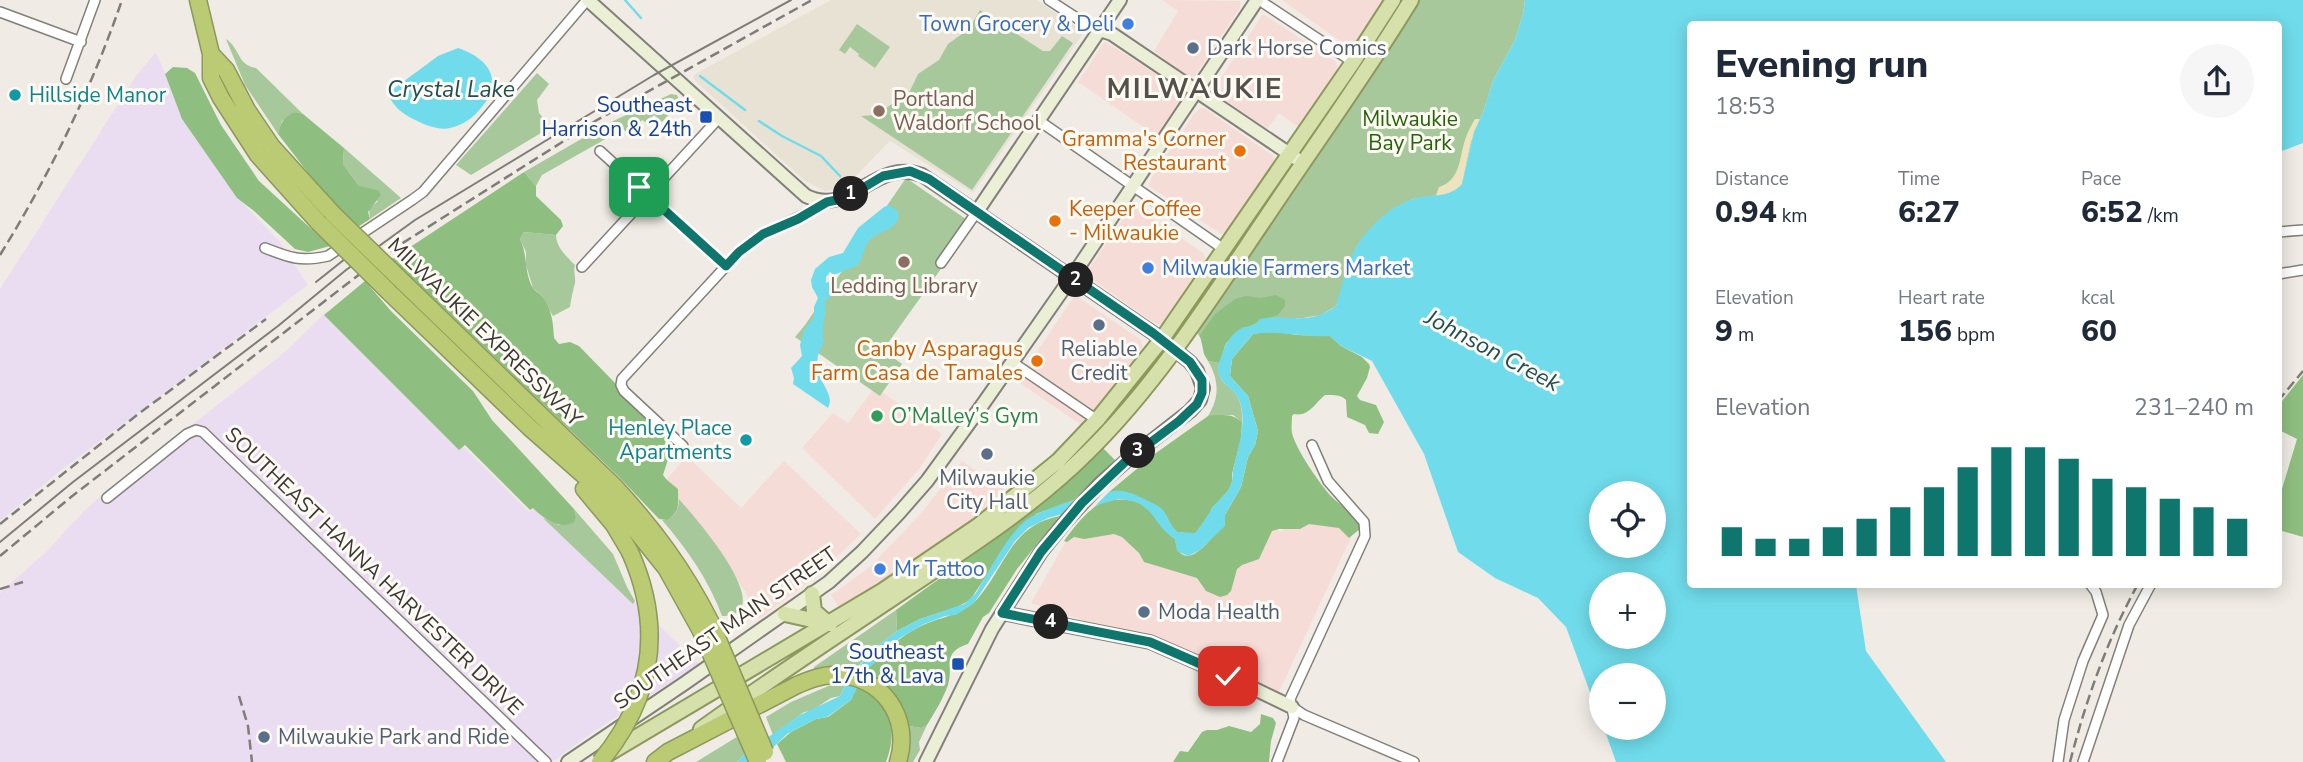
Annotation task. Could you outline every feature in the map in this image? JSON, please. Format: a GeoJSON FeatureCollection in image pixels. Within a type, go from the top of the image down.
{"type":"FeatureCollection","features":[{"type":"Feature","properties":{"kind":"highway","name":"MILWAUKIE EXPRESSWAY"},"geometry":{"type":"LineString","coordinates":[[198,0],[211,54],[226,71],[247,110],[272,147],[325,217],[388,292],[529,427],[587,478],[637,530],[706,627]]}},
{"type":"Feature","properties":{"kind":"highway","name":"MILWAUKIE EXPRESSWAY"},"geometry":{"type":"LineString","coordinates":[[325,217],[403,282],[647,521],[676,561],[767,760]]}},
{"type":"Feature","properties":{"kind":"highway"},"geometry":{"type":"LineString","coordinates":[[529,427],[600,507],[630,552],[648,611],[648,660],[645,680],[633,713],[613,747],[598,762]]}},
{"type":"Feature","properties":{"kind":"highway"},"geometry":{"type":"LineString","coordinates":[[654,762],[668,752],[797,685],[826,676],[856,677],[870,683],[894,707],[901,726],[902,745],[898,762]]}},
{"type":"Feature","properties":{"kind":"main road"},"geometry":{"type":"LineString","coordinates":[[598,762],[700,698],[830,624],[931,559],[989,518],[1058,461],[1097,420],[1161,339],[1225,250],[1393,0]]}},
{"type":"Feature","properties":{"kind":"main road"},"geometry":{"type":"LineString","coordinates":[[668,752],[761,685],[989,534],[1028,505],[1088,452],[1174,349],[1303,163],[1411,0]]}},
{"type":"Feature","properties":{"kind":"main road"},"geometry":{"type":"LineString","coordinates":[[812,594],[814,611],[830,624]]}},
{"type":"Feature","properties":{"kind":"main road"},"geometry":{"type":"LineString","coordinates":[[785,614],[830,624]]}},
{"type":"Feature","properties":{"kind":"street"},"geometry":{"type":"LineString","coordinates":[[66,79],[95,0]]}},
{"type":"Feature","properties":{"kind":"street"},"geometry":{"type":"LineString","coordinates":[[265,248],[290,258],[305,260],[328,256],[423,191],[587,0],[803,194],[814,200],[827,202]]}},
{"type":"Feature","properties":{"kind":"street"},"geometry":{"type":"LineString","coordinates":[[1049,0],[1089,26],[1112,34],[1303,163]]}},
{"type":"Feature","properties":{"kind":"street"},"geometry":{"type":"LineString","coordinates":[[941,263],[1120,0]]}},
{"type":"Feature","properties":{"kind":"street"},"geometry":{"type":"LineString","coordinates":[[1258,0],[1353,62]]}},
{"type":"Feature","properties":{"kind":"street","name":"SOUTHEAST MAIN STREET"},"geometry":{"type":"LineString","coordinates":[[568,762],[812,594],[854,560],[908,503],[1012,362],[1258,0]]}},
{"type":"Feature","properties":{"kind":"street"},"geometry":{"type":"LineString","coordinates":[[0,12],[81,42]]}},
{"type":"Feature","properties":{"kind":"street"},"geometry":{"type":"LineString","coordinates":[[582,267],[719,118]]}},
{"type":"Feature","properties":{"kind":"street"},"geometry":{"type":"LineString","coordinates":[[1038,120],[1225,250]]}},
{"type":"Feature","properties":{"kind":"street"},"geometry":{"type":"LineString","coordinates":[[600,151],[726,266]]}},
{"type":"Feature","properties":{"kind":"street"},"geometry":{"type":"LineString","coordinates":[[683,446],[624,391],[621,383],[624,376],[753,240],[827,202],[846,198],[883,176],[910,171],[929,179],[1161,339],[1197,371],[1203,388],[1200,400],[1179,421],[1113,472],[1065,522],[1041,552],[977,658],[926,762]]}},
{"type":"Feature","properties":{"kind":"street"},"geometry":{"type":"LineString","coordinates":[[2282,232],[2303,230]]}},
{"type":"Feature","properties":{"kind":"street"},"geometry":{"type":"LineString","coordinates":[[2282,273],[2303,270]]}},
{"type":"Feature","properties":{"kind":"street"},"geometry":{"type":"LineString","coordinates":[[1012,362],[1097,420]]}},
{"type":"Feature","properties":{"kind":"street","name":"SOUTHEAST HANNA HARVESTER DRIVE"},"geometry":{"type":"LineString","coordinates":[[107,498],[187,434],[196,430],[203,432],[546,762]]}},
{"type":"Feature","properties":{"kind":"street"},"geometry":{"type":"LineString","coordinates":[[1277,762],[1294,718],[1290,699],[1365,536],[1364,522],[1328,481],[1312,445]]}},
{"type":"Feature","properties":{"kind":"street"},"geometry":{"type":"LineString","coordinates":[[2058,762],[2068,709],[2083,661],[2103,615],[2093,588]]}},
{"type":"Feature","properties":{"kind":"street"},"geometry":{"type":"LineString","coordinates":[[2083,762],[2129,625],[2149,588]]}},
{"type":"Feature","properties":{"kind":"street"},"geometry":{"type":"LineString","coordinates":[[1002,613],[1150,642],[1228,676],[1304,715],[1414,762]]}},
{"type":"Feature","properties":{"kind":"shaded area","name":"Portland Waldorf School"},"geometry":{"type":"Polygon","coordinates":[[[831,0],[1037,0],[1084,32],[973,193],[890,141],[854,178],[840,188],[825,191],[805,181],[693,77],[831,0]]]}},
{"type":"Feature","properties":{"kind":"shaded area"},"geometry":{"type":"Polygon","coordinates":[[[1162,0],[1240,1],[1240,8],[1195,76],[1189,76],[1177,69],[1154,51],[1178,11],[1162,0]]]}},
{"type":"Feature","properties":{"kind":"shaded area"},"geometry":{"type":"Polygon","coordinates":[[[1282,0],[1384,0],[1354,45],[1347,46],[1282,0]]]}},
{"type":"Feature","properties":{"kind":"shaded area"},"geometry":{"type":"Polygon","coordinates":[[[1263,14],[1336,62],[1338,72],[1301,129],[1279,113],[1267,129],[1214,92],[1263,14]]]}},
{"type":"Feature","properties":{"kind":"shaded area"},"geometry":{"type":"Polygon","coordinates":[[[1106,42],[1181,90],[1181,101],[1158,137],[1078,82],[1106,42]]]}},
{"type":"Feature","properties":{"kind":"shaded area"},"geometry":{"type":"Polygon","coordinates":[[[156,52],[183,117],[239,199],[279,241],[308,285],[60,471],[0,521],[0,289],[136,76],[156,52]]]}},
{"type":"Feature","properties":{"kind":"shaded area"},"geometry":{"type":"Polygon","coordinates":[[[1204,108],[1275,160],[1275,164],[1226,234],[1221,234],[1149,186],[1152,177],[1195,113],[1204,108]]]}},
{"type":"Feature","properties":{"kind":"shaded area"},"geometry":{"type":"Polygon","coordinates":[[[1134,206],[1203,253],[1205,258],[1204,264],[1163,324],[1156,324],[1087,276],[1089,269],[1134,206]]]}},
{"type":"Feature","properties":{"kind":"shaded area"},"geometry":{"type":"Polygon","coordinates":[[[1075,295],[1141,340],[1143,346],[1083,426],[1017,381],[1075,295]]]}},
{"type":"Feature","properties":{"kind":"shaded area"},"geometry":{"type":"Polygon","coordinates":[[[327,311],[529,512],[535,506],[699,664],[593,732],[552,762],[0,762],[0,593],[48,550],[103,494],[285,352],[327,311]]]}},
{"type":"Feature","properties":{"kind":"shaded area"},"geometry":{"type":"Polygon","coordinates":[[[872,391],[880,395],[882,392],[942,434],[919,469],[875,519],[802,448],[833,413],[848,423],[872,391]]]}},
{"type":"Feature","properties":{"kind":"shaded area"},"geometry":{"type":"Polygon","coordinates":[[[687,456],[741,508],[784,461],[861,534],[815,577],[759,619],[744,590],[708,537],[665,481],[687,456]]]}},
{"type":"Feature","properties":{"kind":"shaded area"},"geometry":{"type":"Polygon","coordinates":[[[962,461],[1009,493],[928,552],[839,608],[831,595],[871,566],[922,512],[962,461]]]}},
{"type":"Feature","properties":{"kind":"shaded area"},"geometry":{"type":"Polygon","coordinates":[[[1306,512],[1353,533],[1279,692],[1152,634],[1086,621],[1031,603],[1066,541],[1076,534],[1273,528],[1282,532],[1286,524],[1298,530],[1306,512]]]}},
{"type":"Feature","properties":{"kind":"green space","name":"Milwaukie Bay Park"},"geometry":{"type":"Polygon","coordinates":[[[1420,0],[1525,0],[1515,40],[1493,81],[1474,132],[1462,184],[1441,195],[1412,199],[1357,246],[1336,306],[1321,315],[1269,318],[1207,349],[1196,331],[1378,66],[1420,0]]]}},
{"type":"Feature","properties":{"kind":"green space"},"geometry":{"type":"Polygon","coordinates":[[[980,10],[1043,51],[1050,51],[1062,36],[1073,43],[972,190],[861,116],[875,115],[909,93],[918,74],[939,60],[948,44],[969,29],[980,10]]]}},
{"type":"Feature","properties":{"kind":"green space"},"geometry":{"type":"Polygon","coordinates":[[[857,24],[890,47],[875,68],[850,47],[845,54],[839,50],[857,24]]]}},
{"type":"Feature","properties":{"kind":"green space"},"geometry":{"type":"Polygon","coordinates":[[[226,39],[245,63],[256,68],[303,114],[296,112],[282,121],[278,134],[245,85],[226,39]]]}},
{"type":"Feature","properties":{"kind":"green space"},"geometry":{"type":"Polygon","coordinates":[[[173,67],[187,68],[195,73],[221,125],[259,181],[330,246],[308,252],[295,249],[237,198],[182,119],[165,74],[173,67]]]}},
{"type":"Feature","properties":{"kind":"green space"},"geometry":{"type":"Polygon","coordinates":[[[537,73],[549,84],[537,100],[539,113],[551,127],[471,175],[456,165],[537,73]]]}},
{"type":"Feature","properties":{"kind":"green space"},"geometry":{"type":"Polygon","coordinates":[[[671,94],[677,95],[680,102],[662,122],[654,115],[647,123],[642,120],[629,134],[623,129],[542,175],[536,186],[524,172],[609,123],[671,94]]]}},
{"type":"Feature","properties":{"kind":"green space"},"geometry":{"type":"Polygon","coordinates":[[[296,112],[303,114],[344,148],[343,164],[359,186],[378,190],[381,195],[368,212],[370,219],[358,227],[316,183],[278,134],[284,120],[296,112]]]}},
{"type":"Feature","properties":{"kind":"green space"},"geometry":{"type":"Polygon","coordinates":[[[344,148],[401,198],[370,219],[369,209],[378,201],[359,186],[343,164],[344,148]]]}},
{"type":"Feature","properties":{"kind":"green space"},"geometry":{"type":"Polygon","coordinates":[[[524,172],[536,186],[536,196],[561,220],[563,226],[556,235],[524,232],[520,239],[530,283],[548,305],[554,338],[559,344],[570,342],[579,346],[616,384],[625,398],[670,440],[671,450],[663,475],[678,489],[678,502],[675,514],[667,520],[659,519],[620,478],[392,259],[524,172]]]}},
{"type":"Feature","properties":{"kind":"green space"},"geometry":{"type":"Polygon","coordinates":[[[906,178],[973,224],[883,350],[902,364],[880,396],[795,337],[906,178]]]}},
{"type":"Feature","properties":{"kind":"green space"},"geometry":{"type":"Polygon","coordinates":[[[524,232],[556,235],[560,248],[575,265],[575,283],[570,307],[553,316],[542,296],[533,288],[526,265],[526,252],[520,239],[524,232]]]}},
{"type":"Feature","properties":{"kind":"green space"},"geometry":{"type":"Polygon","coordinates":[[[365,281],[391,311],[473,391],[492,420],[574,509],[574,522],[558,524],[533,508],[530,510],[465,445],[459,450],[324,315],[365,281]]]}},
{"type":"Feature","properties":{"kind":"green space"},"geometry":{"type":"Polygon","coordinates":[[[1276,295],[1285,300],[1285,306],[1278,315],[1249,326],[1235,335],[1225,346],[1219,363],[1208,361],[1200,335],[1215,314],[1235,299],[1276,295]]]}},
{"type":"Feature","properties":{"kind":"green space"},"geometry":{"type":"Polygon","coordinates":[[[1270,331],[1330,336],[1369,364],[1367,378],[1357,396],[1360,400],[1376,405],[1384,422],[1378,434],[1369,433],[1365,425],[1347,417],[1346,400],[1339,396],[1325,395],[1308,411],[1292,416],[1292,433],[1303,457],[1327,492],[1352,515],[1361,528],[1349,538],[1339,528],[1309,524],[1300,529],[1272,531],[1259,559],[1237,569],[1231,591],[1220,597],[1206,591],[1197,578],[1144,562],[1139,553],[1122,537],[1114,534],[1084,539],[1074,537],[1064,541],[1093,508],[1105,502],[1126,500],[1140,503],[1149,511],[1175,539],[1178,550],[1183,555],[1190,556],[1204,547],[1225,520],[1225,515],[1241,487],[1258,431],[1248,396],[1230,376],[1232,359],[1253,334],[1270,331]]]}},
{"type":"Feature","properties":{"kind":"green space"},"geometry":{"type":"Polygon","coordinates":[[[1208,361],[1219,363],[1222,380],[1239,401],[1242,422],[1233,415],[1208,416],[1215,402],[1217,388],[1208,361]]]}},
{"type":"Feature","properties":{"kind":"green space"},"geometry":{"type":"Polygon","coordinates":[[[2303,375],[2303,537],[2282,531],[2282,489],[2297,439],[2282,432],[2282,401],[2303,375]]]}},
{"type":"Feature","properties":{"kind":"green space"},"geometry":{"type":"Polygon","coordinates":[[[1208,416],[1239,419],[1242,422],[1241,439],[1229,490],[1212,508],[1207,520],[1195,534],[1177,532],[1161,509],[1151,503],[1109,492],[1156,453],[1208,416]]]}},
{"type":"Feature","properties":{"kind":"green space"},"geometry":{"type":"Polygon","coordinates":[[[1103,448],[1115,460],[1074,500],[1036,514],[970,600],[897,631],[896,610],[1029,514],[1103,448]]]}},
{"type":"Feature","properties":{"kind":"green space"},"geometry":{"type":"Polygon","coordinates":[[[679,499],[714,543],[739,583],[743,600],[738,612],[722,616],[696,565],[662,520],[675,513],[679,499]]]}},
{"type":"Feature","properties":{"kind":"green space"},"geometry":{"type":"Polygon","coordinates":[[[574,509],[613,554],[635,601],[633,604],[543,518],[559,525],[576,516],[574,509]]]}},
{"type":"Feature","properties":{"kind":"green space"},"geometry":{"type":"Polygon","coordinates":[[[1060,516],[1017,569],[989,613],[983,617],[968,644],[954,651],[950,660],[948,685],[927,725],[921,728],[909,726],[894,693],[865,672],[906,634],[967,608],[989,584],[1020,537],[1044,521],[1060,516]]]}},
{"type":"Feature","properties":{"kind":"green space"},"geometry":{"type":"Polygon","coordinates":[[[896,610],[897,631],[870,652],[856,669],[814,669],[814,667],[896,610]]]}},
{"type":"Feature","properties":{"kind":"green space"},"geometry":{"type":"Polygon","coordinates":[[[833,684],[846,684],[840,696],[804,712],[773,735],[766,717],[791,702],[833,684]]]}},
{"type":"Feature","properties":{"kind":"green space"},"geometry":{"type":"Polygon","coordinates":[[[857,686],[877,700],[889,717],[892,738],[886,762],[786,762],[777,744],[791,732],[816,719],[828,717],[851,700],[857,686]]]}},
{"type":"Feature","properties":{"kind":"green space"},"geometry":{"type":"Polygon","coordinates":[[[1261,714],[1273,718],[1276,723],[1269,762],[1173,762],[1180,751],[1188,752],[1202,732],[1229,726],[1251,732],[1260,724],[1261,714]]]}},
{"type":"Feature","properties":{"kind":"green space"},"geometry":{"type":"Polygon","coordinates":[[[927,725],[919,742],[920,750],[913,762],[907,762],[910,748],[909,726],[921,728],[927,725]]]}},
{"type":"Feature","properties":{"kind":"green space"},"geometry":{"type":"Polygon","coordinates":[[[740,735],[747,752],[737,762],[696,762],[740,735]]]}},
{"type":"Feature","properties":{"kind":"sand"},"geometry":{"type":"Polygon","coordinates":[[[1475,119],[1480,119],[1471,142],[1462,184],[1447,195],[1436,195],[1439,187],[1455,174],[1466,137],[1475,119]]]}},
{"type":"Feature","properties":{"kind":"water","name":"Johnson Creek"},"geometry":{"type":"Polygon","coordinates":[[[1525,0],[2303,0],[2303,143],[2282,151],[2282,21],[1687,21],[1687,588],[1856,588],[1866,651],[1946,762],[1616,762],[1608,740],[1666,740],[1666,663],[1589,663],[1589,689],[1566,627],[1538,598],[1495,578],[1458,552],[1424,454],[1372,361],[1341,346],[1330,336],[1272,333],[1253,334],[1232,359],[1230,376],[1248,396],[1258,431],[1241,487],[1225,515],[1225,526],[1200,550],[1188,556],[1177,551],[1175,539],[1147,508],[1131,501],[1119,499],[1048,518],[1028,528],[1015,541],[974,603],[956,615],[924,624],[900,638],[865,672],[851,700],[827,717],[816,719],[787,734],[758,762],[737,762],[800,715],[840,696],[870,652],[897,631],[920,619],[964,604],[976,593],[1011,536],[1033,516],[1088,496],[1123,491],[1161,508],[1177,532],[1195,533],[1231,485],[1241,434],[1241,406],[1235,393],[1221,379],[1218,369],[1230,338],[1237,331],[1254,325],[1260,319],[1307,318],[1336,306],[1354,251],[1376,222],[1400,204],[1417,198],[1447,194],[1462,184],[1474,132],[1493,81],[1515,40],[1525,0]]]}},
{"type":"Feature","properties":{"kind":"water","name":"Crystal Lake"},"geometry":{"type":"Polygon","coordinates":[[[458,48],[478,58],[490,71],[492,88],[478,112],[459,125],[441,129],[417,121],[398,109],[388,93],[438,56],[458,48]]]}},
{"type":"Feature","properties":{"kind":"water"},"geometry":{"type":"Polygon","coordinates":[[[889,205],[898,211],[894,226],[868,242],[858,265],[834,275],[830,272],[826,277],[826,283],[830,281],[836,292],[825,301],[824,342],[817,364],[829,394],[828,408],[793,384],[791,368],[802,356],[800,345],[804,330],[814,317],[818,298],[811,280],[815,269],[829,257],[843,253],[858,228],[889,205]]]}},
{"type":"Feature","properties":{"kind":"pier"},"geometry":{"type":"Polygon","coordinates":[[[1112,489],[1090,511],[1056,520],[1079,496],[1112,489]]]}},
{"type":"Feature","properties":{"kind":"waterway"},"geometry":{"type":"LineString","coordinates":[[625,0],[641,18]]}},
{"type":"Feature","properties":{"kind":"waterway"},"geometry":{"type":"LineString","coordinates":[[700,76],[745,110]]}},
{"type":"Feature","properties":{"kind":"waterway"},"geometry":{"type":"LineString","coordinates":[[759,121],[821,156],[840,176]]}},
{"type":"Feature","properties":{"kind":"tram line"},"geometry":{"type":"LineString","coordinates":[[0,542],[346,270],[415,220],[654,75],[791,0]]}},
{"type":"Feature","properties":{"kind":"tram line"},"geometry":{"type":"LineString","coordinates":[[316,282],[365,243]]}},
{"type":"Feature","properties":{"kind":"railway"},"geometry":{"type":"LineString","coordinates":[[0,255],[36,194],[68,131],[122,0]]}},
{"type":"Feature","properties":{"kind":"railway"},"geometry":{"type":"LineString","coordinates":[[0,556],[71,497],[387,253],[597,120],[812,0]]}},
{"type":"Feature","properties":{"kind":"railway"},"geometry":{"type":"LineString","coordinates":[[0,524],[137,415],[266,319]]}},
{"type":"Feature","properties":{"kind":"railway"},"geometry":{"type":"LineString","coordinates":[[2282,396],[2303,371]]}},
{"type":"Feature","properties":{"kind":"railway"},"geometry":{"type":"LineString","coordinates":[[0,589],[23,582]]}},
{"type":"Feature","properties":{"kind":"railway"},"geometry":{"type":"LineString","coordinates":[[2070,762],[2098,671],[2136,588]]}},
{"type":"Feature","properties":{"kind":"railway"},"geometry":{"type":"LineString","coordinates":[[239,696],[248,726],[252,762]]}},
{"type":"Feature","properties":{"kind":"place","name":"Town Grocery & Deli"},"geometry":{"type":"Point","coordinates":[1128,24]}},
{"type":"Feature","properties":{"kind":"place","name":"Dark Horse Comics"},"geometry":{"type":"Point","coordinates":[1193,48]}},
{"type":"Feature","properties":{"kind":"place","name":"Hillside Manor"},"geometry":{"type":"Point","coordinates":[15,95]}},
{"type":"Feature","properties":{"kind":"place","name":"Portland Waldorf School"},"geometry":{"type":"Point","coordinates":[879,111]}},
{"type":"Feature","properties":{"kind":"place","name":"Southeast Harrison & 24th"},"geometry":{"type":"Point","coordinates":[706,117]}},
{"type":"Feature","properties":{"kind":"place","name":"Gramma's Corner Restaurant"},"geometry":{"type":"Point","coordinates":[1240,151]}},
{"type":"Feature","properties":{"kind":"place","name":"Keeper Coffee - Milwaukie"},"geometry":{"type":"Point","coordinates":[1055,221]}},
{"type":"Feature","properties":{"kind":"place","name":"Ledding Library"},"geometry":{"type":"Point","coordinates":[904,262]}},
{"type":"Feature","properties":{"kind":"place","name":"Milwaukie Farmers Market"},"geometry":{"type":"Point","coordinates":[1148,268]}},
{"type":"Feature","properties":{"kind":"place","name":"Reliable Credit"},"geometry":{"type":"Point","coordinates":[1099,325]}},
{"type":"Feature","properties":{"kind":"place","name":"Canby Asparagus Farm Casa de Tamales"},"geometry":{"type":"Point","coordinates":[1037,361]}},
{"type":"Feature","properties":{"kind":"place","name":"O’Malley’s Gym"},"geometry":{"type":"Point","coordinates":[877,416]}},
{"type":"Feature","properties":{"kind":"place","name":"Henley Place Apartments"},"geometry":{"type":"Point","coordinates":[746,440]}},
{"type":"Feature","properties":{"kind":"place","name":"Milwaukie City Hall"},"geometry":{"type":"Point","coordinates":[987,454]}},
{"type":"Feature","properties":{"kind":"place","name":"Mr Tattoo"},"geometry":{"type":"Point","coordinates":[880,569]}},
{"type":"Feature","properties":{"kind":"place","name":"Moda Health"},"geometry":{"type":"Point","coordinates":[1144,612]}},
{"type":"Feature","properties":{"kind":"place","name":"Southeast 17th & Lava"},"geometry":{"type":"Point","coordinates":[958,664]}},
{"type":"Feature","properties":{"kind":"place","name":"Milwaukie Park and Ride"},"geometry":{"type":"Point","coordinates":[264,737]}},
{"type":"Feature","properties":{"kind":"district","name":"MILWAUKIE"},"geometry":{"type":"Point","coordinates":[1195,88]}},
{"type":"Feature","properties":{"kind":"route"},"geometry":{"type":"LineString","coordinates":[[639,187],[726,266],[753,240],[772,229],[798,219],[827,202],[846,198],[883,176],[910,171],[929,179],[1153,333],[1190,362],[1202,380],[1200,400],[1179,421],[1126,461],[1082,503],[1041,552],[1002,613],[1150,642],[1228,676]]}}]}
